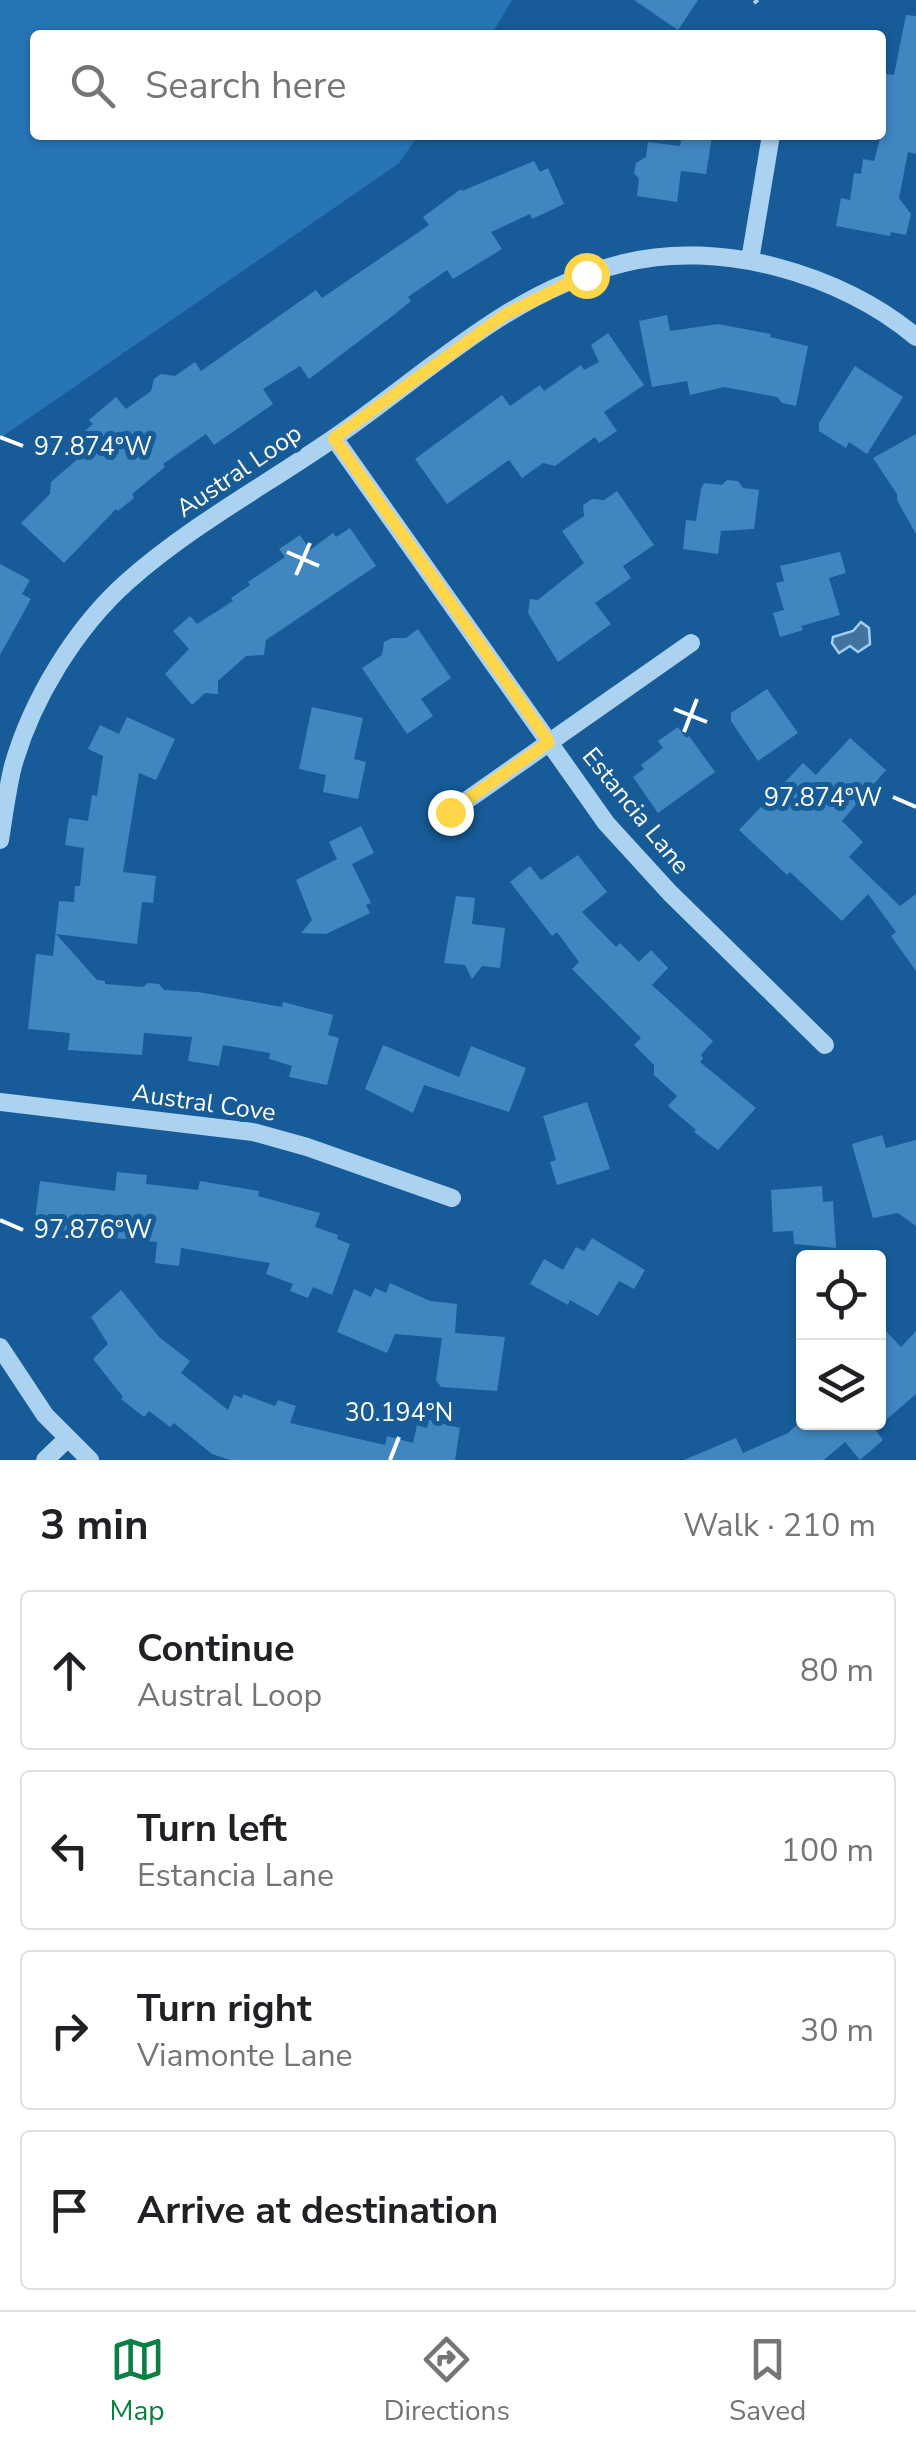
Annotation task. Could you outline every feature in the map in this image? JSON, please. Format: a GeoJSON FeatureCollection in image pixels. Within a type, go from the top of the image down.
{"type":"FeatureCollection","features":[{"type":"Feature","properties":{"kind":"street"},"geometry":{"type":"LineString","coordinates":[[750,260],[770,140]]}},
{"type":"Feature","properties":{"kind":"street","name":"Austral Loop"},"geometry":{"type":"LineString","coordinates":[[0,840],[12,768],[22,738],[56,674],[96,614],[127,582],[166,551],[334,438],[506,314],[586,275],[627,262],[675,256],[750,260],[790,270],[845,293],[878,309],[916,337]]}},
{"type":"Feature","properties":{"kind":"street","name":"Estancia Lane"},"geometry":{"type":"LineString","coordinates":[[334,438],[624,844],[825,1045]]}},
{"type":"Feature","properties":{"kind":"street"},"geometry":{"type":"LineString","coordinates":[[450,812],[691,643]]}},
{"type":"Feature","properties":{"kind":"street","name":"Austral Cove"},"geometry":{"type":"LineString","coordinates":[[0,1102],[253,1132],[452,1198]]}},
{"type":"Feature","properties":{"kind":"street"},"geometry":{"type":"LineString","coordinates":[[0,1347],[44,1415],[90,1460]]}},
{"type":"Feature","properties":{"kind":"street"},"geometry":{"type":"LineString","coordinates":[[45,1460],[66,1440]]}},
{"type":"Feature","properties":{"kind":"shaded area"},"geometry":{"type":"Polygon","coordinates":[[[0,0],[512,0],[494,30],[30,30],[30,140],[415,140],[398,164],[0,438],[0,0]]]}},
{"type":"Feature","properties":{"kind":"shaded area"},"geometry":{"type":"Polygon","coordinates":[[[861,622],[869,628],[870,644],[858,652],[850,646],[839,653],[832,643],[833,637],[853,631],[861,622]]]}},
{"type":"Feature","properties":{"kind":"building"},"geometry":{"type":"Polygon","coordinates":[[[634,0],[698,0],[678,30],[634,0]]]}},
{"type":"Feature","properties":{"kind":"building"},"geometry":{"type":"Polygon","coordinates":[[[906,15],[916,16],[916,154],[908,152],[899,198],[911,214],[906,235],[891,232],[890,236],[836,226],[841,198],[850,200],[854,173],[861,174],[863,159],[874,161],[880,140],[886,140],[886,74],[894,75],[906,15]]]}},
{"type":"Feature","properties":{"kind":"building"},"geometry":{"type":"Polygon","coordinates":[[[681,140],[712,140],[706,174],[681,171],[677,202],[637,196],[636,163],[646,157],[648,142],[680,146],[681,140]]]}},
{"type":"Feature","properties":{"kind":"building"},"geometry":{"type":"Polygon","coordinates":[[[534,161],[540,172],[548,168],[564,204],[491,232],[502,249],[453,279],[447,270],[309,379],[300,366],[263,389],[273,404],[214,445],[206,434],[163,464],[165,467],[132,494],[134,498],[116,509],[64,563],[21,523],[50,494],[51,482],[95,444],[85,431],[93,424],[89,420],[116,397],[126,409],[151,391],[154,379],[161,374],[175,376],[195,362],[201,371],[316,290],[322,298],[429,225],[423,217],[461,189],[534,161]]]}},
{"type":"Feature","properties":{"kind":"building"},"geometry":{"type":"Polygon","coordinates":[[[667,315],[670,331],[718,324],[808,346],[796,406],[782,403],[777,397],[724,387],[690,395],[687,381],[652,387],[639,321],[667,315]]]}},
{"type":"Feature","properties":{"kind":"building"},"geometry":{"type":"Polygon","coordinates":[[[608,333],[644,385],[604,412],[617,431],[599,443],[595,437],[555,466],[543,463],[522,478],[509,460],[447,504],[415,459],[502,395],[510,406],[540,385],[544,391],[581,365],[584,370],[599,362],[591,345],[608,333]]]}},
{"type":"Feature","properties":{"kind":"building"},"geometry":{"type":"Polygon","coordinates":[[[855,366],[903,397],[867,454],[849,442],[846,448],[819,431],[819,423],[855,366]]]}},
{"type":"Feature","properties":{"kind":"building"},"geometry":{"type":"Polygon","coordinates":[[[916,434],[916,534],[897,494],[873,458],[916,434]]]}},
{"type":"Feature","properties":{"kind":"building"},"geometry":{"type":"Polygon","coordinates":[[[727,480],[759,490],[754,529],[721,531],[718,554],[683,549],[686,520],[696,521],[704,483],[722,485],[727,480]]]}},
{"type":"Feature","properties":{"kind":"building"},"geometry":{"type":"Polygon","coordinates":[[[617,491],[654,545],[623,566],[631,578],[595,603],[611,624],[558,662],[528,613],[530,599],[538,600],[584,563],[562,531],[584,516],[583,505],[592,499],[604,500],[617,491]]]}},
{"type":"Feature","properties":{"kind":"building"},"geometry":{"type":"Polygon","coordinates":[[[350,528],[376,566],[266,640],[264,655],[246,656],[218,681],[218,694],[205,693],[192,705],[165,674],[189,649],[173,631],[190,616],[197,624],[233,601],[231,598],[250,585],[248,582],[285,557],[279,549],[300,535],[310,550],[333,533],[336,537],[350,528]]]}},
{"type":"Feature","properties":{"kind":"building"},"geometry":{"type":"Polygon","coordinates":[[[840,552],[846,573],[829,578],[840,615],[801,626],[803,630],[780,637],[773,613],[784,610],[776,583],[784,581],[780,566],[840,552]]]}},
{"type":"Feature","properties":{"kind":"building"},"geometry":{"type":"Polygon","coordinates":[[[0,564],[30,580],[22,594],[31,599],[0,655],[0,564]]]}},
{"type":"Feature","properties":{"kind":"building"},"geometry":{"type":"Polygon","coordinates":[[[418,629],[451,678],[421,699],[433,716],[407,734],[362,668],[382,655],[384,642],[406,638],[418,629]]]}},
{"type":"Feature","properties":{"kind":"building"},"geometry":{"type":"Polygon","coordinates":[[[767,689],[798,733],[758,761],[731,721],[731,713],[767,689]]]}},
{"type":"Feature","properties":{"kind":"building"},"geometry":{"type":"Polygon","coordinates":[[[312,707],[363,718],[354,759],[366,762],[358,799],[323,792],[326,775],[299,769],[312,707]]]}},
{"type":"Feature","properties":{"kind":"building"},"geometry":{"type":"Polygon","coordinates":[[[127,717],[175,739],[156,780],[139,773],[123,872],[156,876],[153,903],[142,902],[137,944],[56,934],[105,984],[159,984],[164,990],[282,1007],[283,1002],[333,1015],[328,1035],[339,1038],[327,1085],[289,1077],[292,1066],[269,1059],[270,1053],[223,1045],[219,1066],[188,1061],[192,1037],[144,1033],[142,1055],[68,1050],[70,1033],[28,1029],[36,954],[53,956],[59,901],[74,902],[75,886],[80,886],[84,848],[65,845],[69,818],[88,821],[92,795],[97,796],[103,756],[88,749],[100,725],[119,734],[127,717]]]}},
{"type":"Feature","properties":{"kind":"building"},"geometry":{"type":"Polygon","coordinates":[[[678,727],[715,772],[658,813],[633,777],[644,769],[641,765],[663,748],[658,741],[678,727]]]}},
{"type":"Feature","properties":{"kind":"building"},"geometry":{"type":"Polygon","coordinates":[[[850,738],[886,770],[842,821],[863,842],[849,857],[900,906],[916,894],[916,971],[891,936],[896,932],[868,894],[842,921],[739,830],[803,763],[816,775],[850,738]]]}},
{"type":"Feature","properties":{"kind":"building"},"geometry":{"type":"Polygon","coordinates":[[[361,826],[374,853],[352,864],[371,903],[366,905],[370,913],[326,934],[301,933],[312,920],[296,880],[337,859],[329,842],[361,826]]]}},
{"type":"Feature","properties":{"kind":"building"},"geometry":{"type":"Polygon","coordinates":[[[578,855],[607,892],[582,912],[616,947],[620,943],[639,962],[651,950],[668,968],[652,985],[713,1041],[700,1062],[756,1108],[718,1150],[668,1106],[677,1096],[654,1075],[654,1065],[634,1045],[641,1038],[572,969],[579,962],[557,932],[552,936],[510,882],[530,866],[541,880],[578,855]]]}},
{"type":"Feature","properties":{"kind":"building"},"geometry":{"type":"Polygon","coordinates":[[[456,896],[475,898],[472,924],[505,928],[500,968],[482,966],[472,979],[465,965],[444,963],[456,896]]]}},
{"type":"Feature","properties":{"kind":"building"},"geometry":{"type":"Polygon","coordinates":[[[383,1045],[459,1077],[471,1046],[526,1068],[509,1112],[424,1085],[413,1113],[365,1089],[383,1045]]]}},
{"type":"Feature","properties":{"kind":"building"},"geometry":{"type":"Polygon","coordinates":[[[587,1102],[610,1169],[557,1185],[550,1162],[556,1160],[543,1116],[587,1102]]]}},
{"type":"Feature","properties":{"kind":"building"},"geometry":{"type":"Polygon","coordinates":[[[882,1135],[886,1148],[916,1140],[916,1226],[898,1213],[873,1218],[852,1144],[882,1135]]]}},
{"type":"Feature","properties":{"kind":"building"},"geometry":{"type":"Polygon","coordinates":[[[117,1172],[147,1175],[146,1184],[198,1190],[200,1181],[259,1191],[258,1196],[320,1213],[315,1227],[350,1244],[332,1295],[313,1287],[308,1298],[290,1291],[293,1284],[266,1274],[270,1263],[181,1248],[179,1266],[155,1263],[157,1242],[83,1235],[82,1241],[33,1235],[40,1181],[115,1191],[117,1172]]]}},
{"type":"Feature","properties":{"kind":"building"},"geometry":{"type":"Polygon","coordinates":[[[822,1186],[823,1202],[833,1201],[836,1248],[794,1244],[793,1231],[773,1232],[771,1190],[822,1186]]]}},
{"type":"Feature","properties":{"kind":"building"},"geometry":{"type":"Polygon","coordinates":[[[592,1238],[645,1270],[634,1289],[619,1281],[598,1316],[530,1284],[544,1259],[563,1270],[576,1247],[584,1251],[592,1238]]]}},
{"type":"Feature","properties":{"kind":"building"},"geometry":{"type":"Polygon","coordinates":[[[390,1283],[430,1301],[457,1304],[455,1333],[505,1337],[497,1391],[441,1387],[436,1380],[442,1338],[395,1334],[387,1353],[337,1332],[354,1289],[371,1297],[375,1288],[386,1293],[390,1283]]]}},
{"type":"Feature","properties":{"kind":"building"},"geometry":{"type":"Polygon","coordinates":[[[121,1290],[159,1337],[190,1361],[181,1373],[228,1410],[234,1395],[242,1398],[243,1394],[275,1406],[278,1400],[296,1406],[290,1423],[385,1445],[387,1436],[413,1443],[417,1425],[427,1428],[429,1420],[460,1428],[455,1460],[230,1460],[212,1454],[174,1423],[170,1427],[149,1411],[144,1417],[121,1399],[93,1359],[108,1344],[91,1317],[121,1290]]]}},
{"type":"Feature","properties":{"kind":"building"},"geometry":{"type":"Polygon","coordinates":[[[886,1331],[901,1347],[916,1331],[916,1394],[886,1420],[886,1331]]]}},
{"type":"Feature","properties":{"kind":"building"},"geometry":{"type":"Polygon","coordinates":[[[796,1426],[796,1430],[875,1430],[883,1440],[860,1460],[845,1442],[824,1460],[684,1460],[736,1438],[743,1453],[796,1426]]]}},
{"type":"Feature","properties":{"kind":"route"},"geometry":{"type":"LineString","coordinates":[[450,812],[549,742],[334,438],[506,314],[586,275]]}}]}
